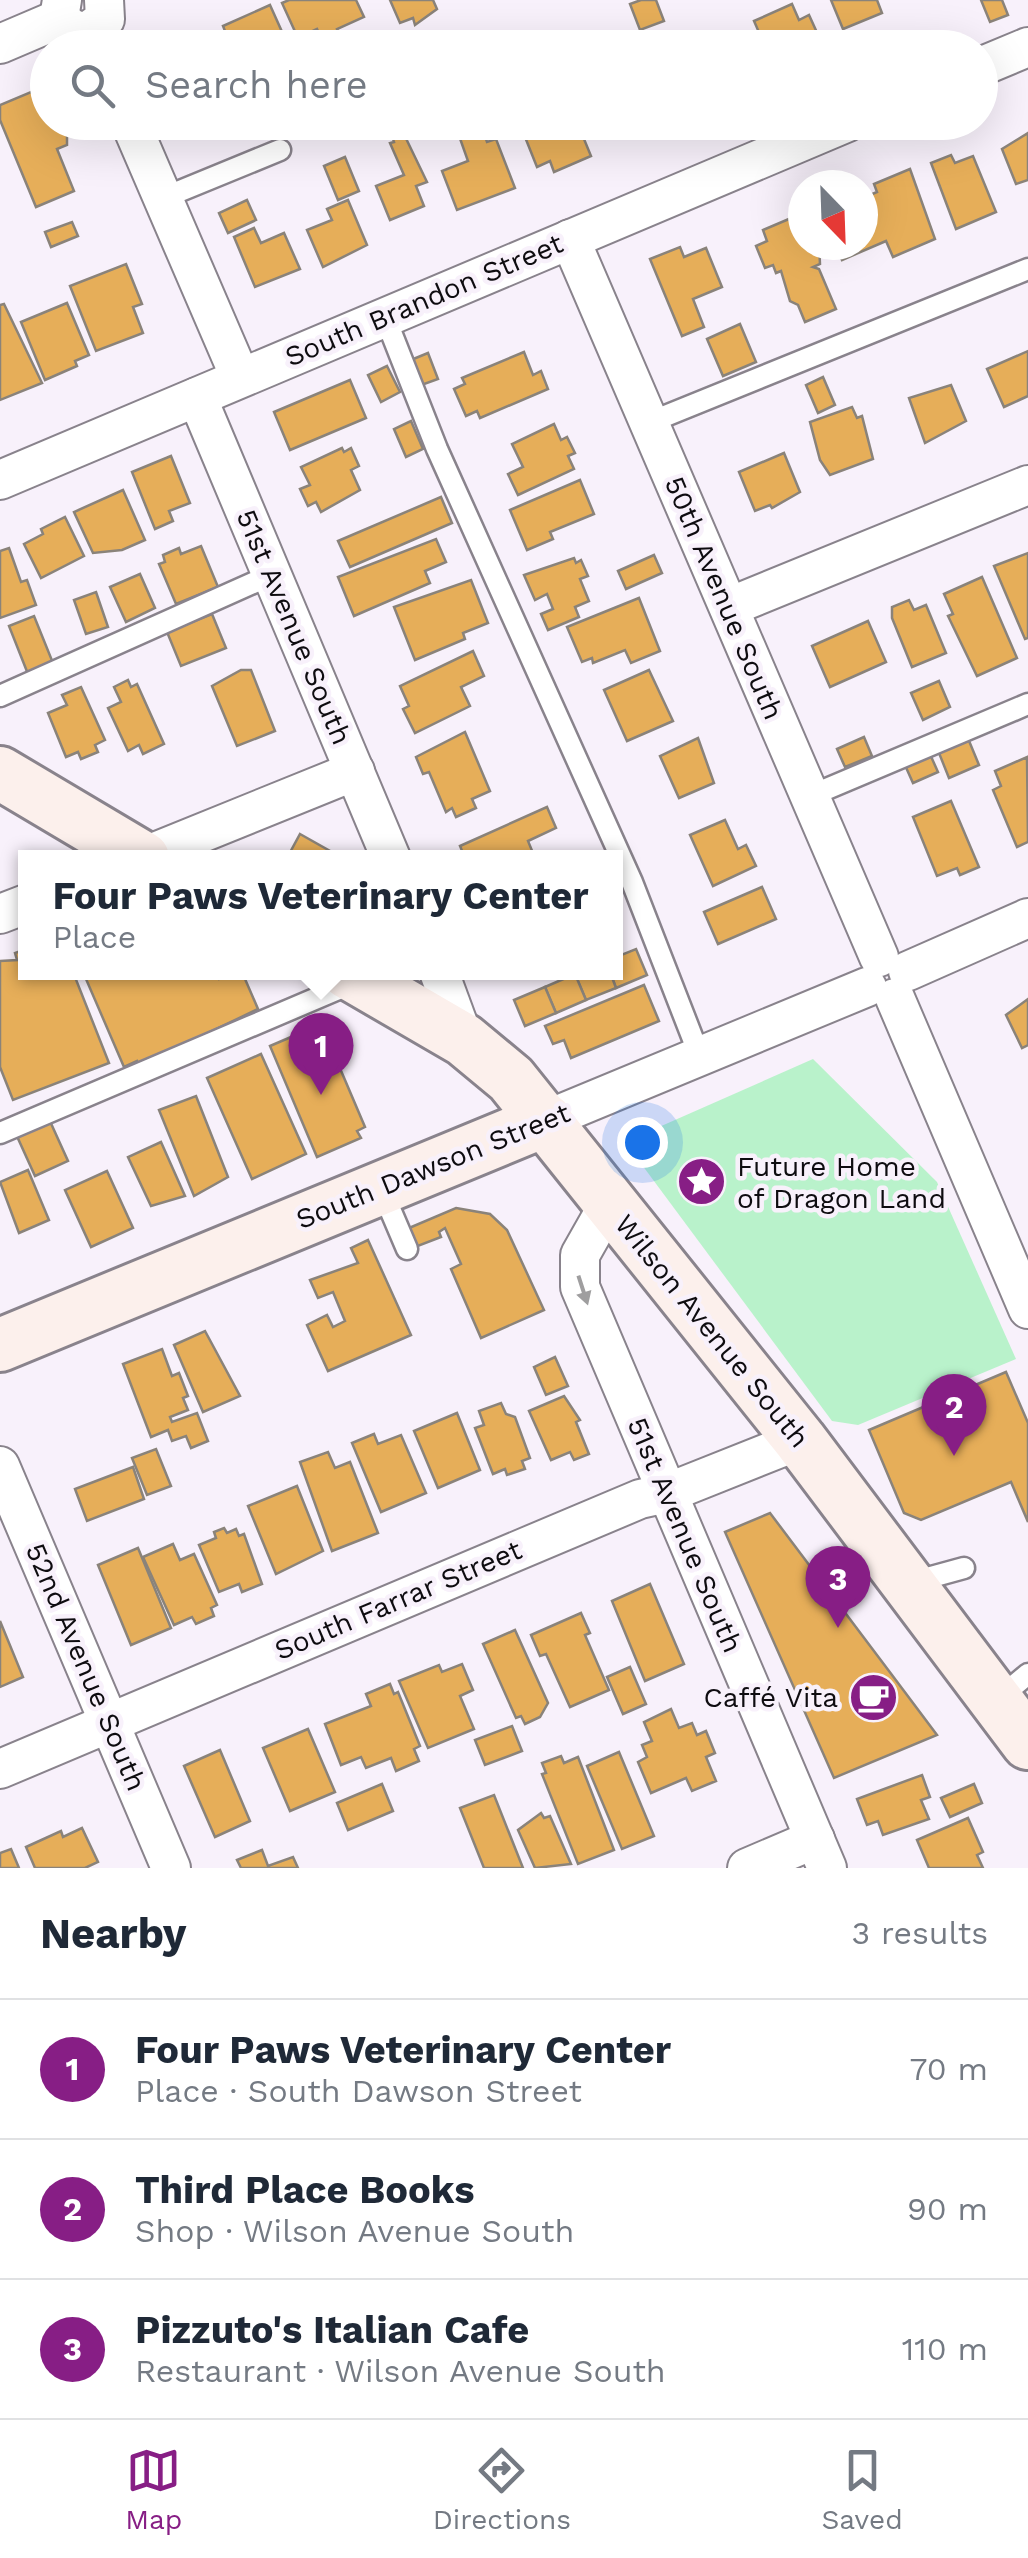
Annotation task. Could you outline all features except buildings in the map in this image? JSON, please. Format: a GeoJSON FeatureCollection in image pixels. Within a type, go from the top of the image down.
{"type":"FeatureCollection","features":[{"type":"Feature","properties":{"kind":"main road"},"geometry":{"type":"LineString","coordinates":[[0,773],[130,850]]}},
{"type":"Feature","properties":{"kind":"main road","name":"Wilson Avenue South"},"geometry":{"type":"LineString","coordinates":[[360,980],[464,1040],[512,1080],[800,1440],[908,1583],[1012,1687],[1028,1743]]}},
{"type":"Feature","properties":{"kind":"main road","name":"South Dawson Street"},"geometry":{"type":"LineString","coordinates":[[0,1345],[546,1120]]}},
{"type":"Feature","properties":{"kind":"street"},"geometry":{"type":"LineString","coordinates":[[42,30],[90,14]]}},
{"type":"Feature","properties":{"kind":"street"},"geometry":{"type":"LineString","coordinates":[[0,44],[30,34]]}},
{"type":"Feature","properties":{"kind":"street"},"geometry":{"type":"LineString","coordinates":[[998,60],[1028,47]]}},
{"type":"Feature","properties":{"kind":"street"},"geometry":{"type":"LineString","coordinates":[[138,140],[240,377]]}},
{"type":"Feature","properties":{"kind":"street","name":"South Brandon Street"},"geometry":{"type":"LineString","coordinates":[[0,480],[805,140]]}},
{"type":"Feature","properties":{"kind":"street","name":"50th Avenue South"},"geometry":{"type":"LineString","coordinates":[[570,239],[1028,1309]]}},
{"type":"Feature","properties":{"kind":"street","name":"51st Avenue South"},"geometry":{"type":"LineString","coordinates":[[197,396],[388,850]]}},
{"type":"Feature","properties":{"kind":"street"},"geometry":{"type":"LineString","coordinates":[[729,606],[1028,485]]}},
{"type":"Feature","properties":{"kind":"street"},"geometry":{"type":"LineString","coordinates":[[159,850],[355,771]]}},
{"type":"Feature","properties":{"kind":"street","name":"South Dawson Street"},"geometry":{"type":"LineString","coordinates":[[546,1120],[1028,918]]}},
{"type":"Feature","properties":{"kind":"street"},"geometry":{"type":"LineString","coordinates":[[442,980],[464,1040]]}},
{"type":"Feature","properties":{"kind":"street","name":"51st Avenue South"},"geometry":{"type":"LineString","coordinates":[[610,1202],[580,1255],[580,1287],[822,1854]]}},
{"type":"Feature","properties":{"kind":"street","name":"South Farrar Street"},"geometry":{"type":"LineString","coordinates":[[0,1769],[640,1499],[667,1493],[800,1440]]}},
{"type":"Feature","properties":{"kind":"street","name":"52nd Avenue South"},"geometry":{"type":"LineString","coordinates":[[0,1466],[171,1868]]}},
{"type":"Feature","properties":{"kind":"street"},"geometry":{"type":"LineString","coordinates":[[747,1868],[822,1854]]}},
{"type":"Feature","properties":{"kind":"lane"},"geometry":{"type":"LineString","coordinates":[[162,198],[280,150]]}},
{"type":"Feature","properties":{"kind":"lane"},"geometry":{"type":"LineString","coordinates":[[648,423],[1028,269]]}},
{"type":"Feature","properties":{"kind":"lane"},"geometry":{"type":"LineString","coordinates":[[385,317],[438,449],[618,850]]}},
{"type":"Feature","properties":{"kind":"lane"},"geometry":{"type":"LineString","coordinates":[[0,696],[273,574]]}},
{"type":"Feature","properties":{"kind":"lane"},"geometry":{"type":"LineString","coordinates":[[810,796],[1028,704]]}},
{"type":"Feature","properties":{"kind":"lane"},"geometry":{"type":"LineString","coordinates":[[623,862],[700,1057]]}},
{"type":"Feature","properties":{"kind":"lane"},"geometry":{"type":"LineString","coordinates":[[0,1133],[344,980]]}},
{"type":"Feature","properties":{"kind":"lane"},"geometry":{"type":"LineString","coordinates":[[381,1186],[407,1249]]}},
{"type":"Feature","properties":{"kind":"lane"},"geometry":{"type":"LineString","coordinates":[[908,1583],[964,1568]]}},
{"type":"Feature","properties":{"kind":"green space"},"geometry":{"type":"Polygon","coordinates":[[[813,1059],[937,1182],[1016,1359],[858,1425],[832,1421],[625,1142],[813,1059]]]}},
{"type":"Feature","properties":{"kind":"place","name":"Four Paws Veterinary Center"},"geometry":{"type":"Point","coordinates":[321,1095]}},
{"type":"Feature","properties":{"kind":"place","name":"Future Home of Dragon Land"},"geometry":{"type":"Point","coordinates":[702,1182]}},
{"type":"Feature","properties":{"kind":"place","name":"Third Place Books"},"geometry":{"type":"Point","coordinates":[954,1456]}},
{"type":"Feature","properties":{"kind":"place","name":"Pizzuto's Italian Cafe"},"geometry":{"type":"Point","coordinates":[838,1628]}},
{"type":"Feature","properties":{"kind":"place","name":"Caffé Vita"},"geometry":{"type":"Point","coordinates":[873,1697]}}]}
